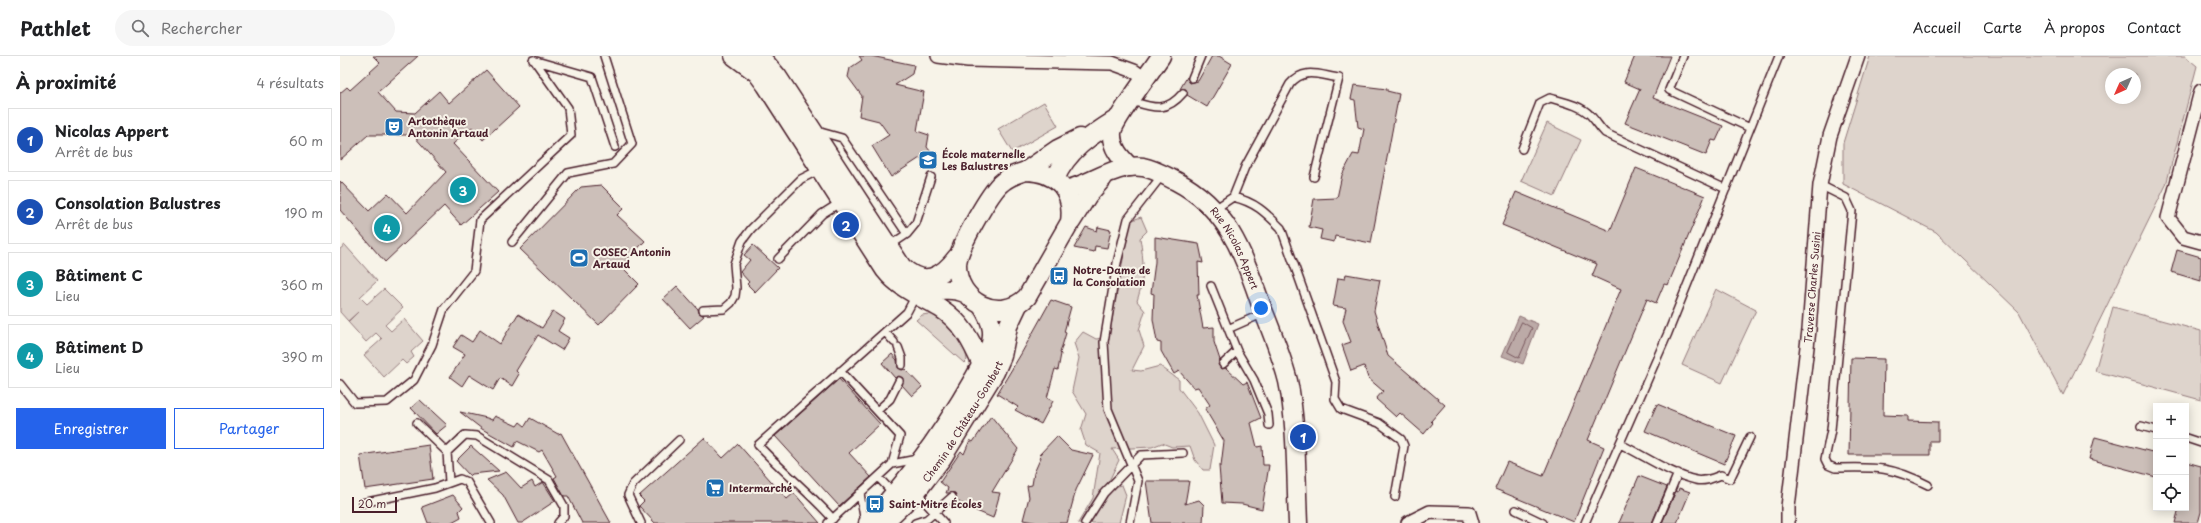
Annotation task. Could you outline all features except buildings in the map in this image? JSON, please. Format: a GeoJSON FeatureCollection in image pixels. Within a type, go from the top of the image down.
{"type":"FeatureCollection","features":[{"type":"Feature","properties":{"kind":"street"},"geometry":{"type":"LineString","coordinates":[[734,56],[757,73],[806,131],[820,169],[847,198],[888,247],[902,267],[908,273],[921,278],[938,276],[949,268],[957,258],[973,226],[999,185],[1008,178],[1026,171],[1064,145],[1077,138],[1088,136]]}},
{"type":"Feature","properties":{"kind":"street"},"geometry":{"type":"LineString","coordinates":[[755,56],[765,62],[777,76],[806,131],[847,198],[885,270],[901,287],[941,308],[957,322],[972,341],[982,365]]}},
{"type":"Feature","properties":{"kind":"street"},"geometry":{"type":"LineString","coordinates":[[938,56],[968,60],[1112,63],[1134,71],[1145,79]]}},
{"type":"Feature","properties":{"kind":"street"},"geometry":{"type":"LineString","coordinates":[[1130,167],[1114,147],[1112,133],[1117,119],[1161,56]]}},
{"type":"Feature","properties":{"kind":"street","name":"Traverse Charles Susini"},"geometry":{"type":"LineString","coordinates":[[1788,523],[1788,507],[1809,330],[1820,185],[1830,136],[1858,56]]}},
{"type":"Feature","properties":{"kind":"street"},"geometry":{"type":"LineString","coordinates":[[2201,91],[2168,218],[2183,236],[2201,242]]}},
{"type":"Feature","properties":{"kind":"street"},"geometry":{"type":"LineString","coordinates":[[1070,222],[1072,209],[1060,185],[1062,163],[1088,136],[1117,119]]}},
{"type":"Feature","properties":{"kind":"street","name":"Rue Nicolas Appert"},"geometry":{"type":"LineString","coordinates":[[1060,185],[1130,167],[1143,167],[1163,174],[1198,194],[1215,209],[1238,243],[1265,313],[1288,381],[1298,523]]}},
{"type":"Feature","properties":{"kind":"street"},"geometry":{"type":"LineString","coordinates":[[1026,171],[1037,171],[1060,185]]}},
{"type":"Feature","properties":{"kind":"street"},"geometry":{"type":"LineString","coordinates":[[957,258],[959,281],[968,294],[982,306],[996,311],[1009,309],[1018,305],[1032,289],[1070,222],[1088,195],[1106,174]]}},
{"type":"Feature","properties":{"kind":"street"},"geometry":{"type":"LineString","coordinates":[[916,295],[942,289],[954,289],[968,294]]}},
{"type":"Feature","properties":{"kind":"street","name":"Chemin de Château-Gombert"},"geometry":{"type":"LineString","coordinates":[[874,521],[896,502],[916,492],[942,458],[995,372],[1002,356],[1008,326],[1018,305]]}},
{"type":"Feature","properties":{"kind":"street","name":"Chemin de Château-Gombert"},"geometry":{"type":"LineString","coordinates":[[896,502],[912,474],[925,457],[982,365],[993,341],[994,331],[992,324],[982,306]]}},
{"type":"Feature","properties":{"kind":"street"},"geometry":{"type":"LineString","coordinates":[[1408,523],[1430,512],[1469,513],[1472,523]]}},
{"type":"Feature","properties":{"kind":"lane"},"geometry":{"type":"LineString","coordinates":[[512,242],[568,173],[613,164],[632,144],[604,56]]}},
{"type":"Feature","properties":{"kind":"lane"},"geometry":{"type":"LineString","coordinates":[[1192,78],[1201,56]]}},
{"type":"Feature","properties":{"kind":"lane"},"geometry":{"type":"LineString","coordinates":[[1683,56],[1669,90],[1750,128]]}},
{"type":"Feature","properties":{"kind":"lane"},"geometry":{"type":"LineString","coordinates":[[1584,523],[1620,444],[1726,190],[1779,56]]}},
{"type":"Feature","properties":{"kind":"lane"},"geometry":{"type":"LineString","coordinates":[[533,58],[592,77],[615,147]]}},
{"type":"Feature","properties":{"kind":"lane"},"geometry":{"type":"LineString","coordinates":[[340,384],[355,403],[379,403],[387,402],[414,380],[432,345],[444,310],[474,272],[480,220],[571,135],[568,108],[533,58]]}},
{"type":"Feature","properties":{"kind":"lane"},"geometry":{"type":"LineString","coordinates":[[1215,209],[1232,197],[1245,167],[1290,84],[1297,75],[1305,73],[1339,78],[1314,176]]}},
{"type":"Feature","properties":{"kind":"lane"},"geometry":{"type":"LineString","coordinates":[[1131,101],[1159,108],[1174,103],[1184,93]]}},
{"type":"Feature","properties":{"kind":"lane"},"geometry":{"type":"LineString","coordinates":[[1522,148],[1540,103],[1550,98],[1583,110],[1592,116],[1598,126],[1605,133],[1726,190]]}},
{"type":"Feature","properties":{"kind":"lane"},"geometry":{"type":"LineString","coordinates":[[806,131],[842,138],[907,234]]}},
{"type":"Feature","properties":{"kind":"lane"},"geometry":{"type":"LineString","coordinates":[[703,310],[724,309],[731,303],[736,292],[734,264],[742,241],[751,229],[801,179],[820,169]]}},
{"type":"Feature","properties":{"kind":"lane"},"geometry":{"type":"LineString","coordinates":[[1130,523],[1138,482],[1108,409],[1104,342],[1118,263],[1128,219],[1163,174]]}},
{"type":"Feature","properties":{"kind":"lane"},"geometry":{"type":"LineString","coordinates":[[888,247],[907,234],[916,223],[931,177]]}},
{"type":"Feature","properties":{"kind":"lane"},"geometry":{"type":"LineString","coordinates":[[1820,185],[1846,198],[1852,212],[1831,430],[1825,459],[1828,465],[1835,468],[1879,467],[1906,474],[1928,485]]}},
{"type":"Feature","properties":{"kind":"lane"},"geometry":{"type":"LineString","coordinates":[[1232,197],[1248,201],[1265,212],[1281,228],[1336,382],[1335,399],[1341,409],[1362,415],[1379,423],[1401,439],[1404,446],[1395,497]]}},
{"type":"Feature","properties":{"kind":"lane"},"geometry":{"type":"LineString","coordinates":[[778,259],[822,214],[847,198]]}},
{"type":"Feature","properties":{"kind":"lane"},"geometry":{"type":"LineString","coordinates":[[1211,286],[1230,328],[1237,351],[1254,380],[1268,414],[1269,425]]}},
{"type":"Feature","properties":{"kind":"lane"},"geometry":{"type":"LineString","coordinates":[[916,295],[907,312],[758,445],[782,472],[810,494],[830,521],[892,464],[925,457]]}},
{"type":"Feature","properties":{"kind":"lane"},"geometry":{"type":"LineString","coordinates":[[1230,328],[1265,313]]}},
{"type":"Feature","properties":{"kind":"lane"},"geometry":{"type":"LineString","coordinates":[[885,332],[896,345],[902,358],[902,365]]}},
{"type":"Feature","properties":{"kind":"lane"},"geometry":{"type":"LineString","coordinates":[[1223,364],[1237,351]]}},
{"type":"Feature","properties":{"kind":"lane"},"geometry":{"type":"LineString","coordinates":[[840,371],[900,436],[892,464]]}},
{"type":"Feature","properties":{"kind":"lane"},"geometry":{"type":"LineString","coordinates":[[877,411],[890,399],[899,381]]}},
{"type":"Feature","properties":{"kind":"lane"},"geometry":{"type":"LineString","coordinates":[[417,423],[446,452],[449,482]]}},
{"type":"Feature","properties":{"kind":"lane"},"geometry":{"type":"LineString","coordinates":[[2141,426],[2153,429]]}},
{"type":"Feature","properties":{"kind":"lane"},"geometry":{"type":"LineString","coordinates":[[446,452],[465,435],[471,434],[477,436],[549,480],[564,506],[564,516],[558,523]]}},
{"type":"Feature","properties":{"kind":"lane"},"geometry":{"type":"LineString","coordinates":[[1620,444],[1697,481],[1708,480],[1721,475],[1730,479],[1750,437]]}},
{"type":"Feature","properties":{"kind":"lane"},"geometry":{"type":"LineString","coordinates":[[2189,439],[2201,442]]}},
{"type":"Feature","properties":{"kind":"lane"},"geometry":{"type":"LineString","coordinates":[[641,523],[628,495],[633,484],[679,440]]}},
{"type":"Feature","properties":{"kind":"lane"},"geometry":{"type":"LineString","coordinates":[[1084,523],[1104,493],[1132,466],[1141,455],[1183,453]]}},
{"type":"Feature","properties":{"kind":"lane"},"geometry":{"type":"LineString","coordinates":[[1657,523],[1678,473]]}},
{"type":"Feature","properties":{"kind":"lane"},"geometry":{"type":"LineString","coordinates":[[912,474],[916,492],[944,523]]}},
{"type":"Feature","properties":{"kind":"lane"},"geometry":{"type":"LineString","coordinates":[[878,477],[896,502]]}},
{"type":"Feature","properties":{"kind":"lane"},"geometry":{"type":"LineString","coordinates":[[362,504],[435,488],[449,482],[460,480],[467,482],[491,523]]}},
{"type":"Feature","properties":{"kind":"lane"},"geometry":{"type":"LineString","coordinates":[[860,493],[874,521]]}},
{"type":"Feature","properties":{"kind":"lane"},"geometry":{"type":"LineString","coordinates":[[915,523],[935,513],[952,497]]}},
{"type":"Feature","properties":{"kind":"lane"},"geometry":{"type":"LineString","coordinates":[[1516,510],[1543,523]]}},
{"type":"Feature","properties":{"kind":"shaded area"},"geometry":{"type":"Polygon","coordinates":[[[1870,56],[2185,56],[2197,66],[2166,185],[2063,395],[2019,312],[1936,232],[1843,184],[1843,143],[1870,56]]]}},
{"type":"Feature","properties":{"kind":"shaded area"},"geometry":{"type":"Polygon","coordinates":[[[1044,102],[1058,126],[1012,152],[998,129],[1044,102]]]}},
{"type":"Feature","properties":{"kind":"shaded area"},"geometry":{"type":"Polygon","coordinates":[[[1547,123],[1581,140],[1555,196],[1521,181],[1547,123]]]}},
{"type":"Feature","properties":{"kind":"shaded area"},"geometry":{"type":"Polygon","coordinates":[[[1141,217],[1147,231],[1140,238],[1143,277],[1137,301],[1145,311],[1139,330],[1144,346],[1132,370],[1141,371],[1160,366],[1179,380],[1179,388],[1198,413],[1214,445],[1210,470],[1203,470],[1195,460],[1190,446],[1172,447],[1162,443],[1152,447],[1112,449],[1119,460],[1109,481],[1118,486],[1122,485],[1126,495],[1119,523],[1078,523],[1093,498],[1100,453],[1086,445],[1081,430],[1086,414],[1072,391],[1079,358],[1074,343],[1083,332],[1096,339],[1109,337],[1130,221],[1141,217]]]}},
{"type":"Feature","properties":{"kind":"shaded area"},"geometry":{"type":"Polygon","coordinates":[[[345,245],[377,281],[360,297],[367,304],[384,289],[403,308],[385,325],[391,331],[404,319],[423,341],[411,352],[414,357],[406,364],[402,360],[384,377],[364,355],[382,339],[376,333],[366,342],[348,322],[358,312],[348,321],[340,312],[340,249],[345,245]]]}},
{"type":"Feature","properties":{"kind":"shaded area"},"geometry":{"type":"Polygon","coordinates":[[[1716,289],[1756,310],[1722,383],[1682,365],[1716,289]]]}},
{"type":"Feature","properties":{"kind":"shaded area"},"geometry":{"type":"Polygon","coordinates":[[[2113,307],[2201,331],[2201,400],[2095,371],[2113,307]]]}},
{"type":"Feature","properties":{"kind":"shaded area"},"geometry":{"type":"Polygon","coordinates":[[[929,314],[943,321],[949,326],[959,339],[966,353],[967,360],[964,363],[916,320],[922,315],[929,314]]]}},
{"type":"Feature","properties":{"kind":"water"},"geometry":{"type":"Polygon","coordinates":[[[1519,316],[1538,324],[1523,364],[1502,356],[1519,316]]]}},
{"type":"Feature","properties":{"kind":"place","name":"Artothèque Antonin Artaud"},"geometry":{"type":"Point","coordinates":[394,127]}},
{"type":"Feature","properties":{"kind":"place","name":"École maternelle Les Balustres"},"geometry":{"type":"Point","coordinates":[928,160]}},
{"type":"Feature","properties":{"kind":"place","name":"Bâtiment C"},"geometry":{"type":"Point","coordinates":[463,190]}},
{"type":"Feature","properties":{"kind":"place","name":"Consolation Balustres"},"geometry":{"type":"Point","coordinates":[846,225]}},
{"type":"Feature","properties":{"kind":"place","name":"Bâtiment D"},"geometry":{"type":"Point","coordinates":[387,228]}},
{"type":"Feature","properties":{"kind":"place","name":"COSEC Antonin Artaud"},"geometry":{"type":"Point","coordinates":[579,258]}},
{"type":"Feature","properties":{"kind":"place","name":"Notre-Dame de la Consolation"},"geometry":{"type":"Point","coordinates":[1059,276]}},
{"type":"Feature","properties":{"kind":"place","name":"Nicolas Appert"},"geometry":{"type":"Point","coordinates":[1303,437]}},
{"type":"Feature","properties":{"kind":"place","name":"Intermarché"},"geometry":{"type":"Point","coordinates":[715,488]}},
{"type":"Feature","properties":{"kind":"place","name":"Saint-Mitre Écoles"},"geometry":{"type":"Point","coordinates":[875,504]}}]}
